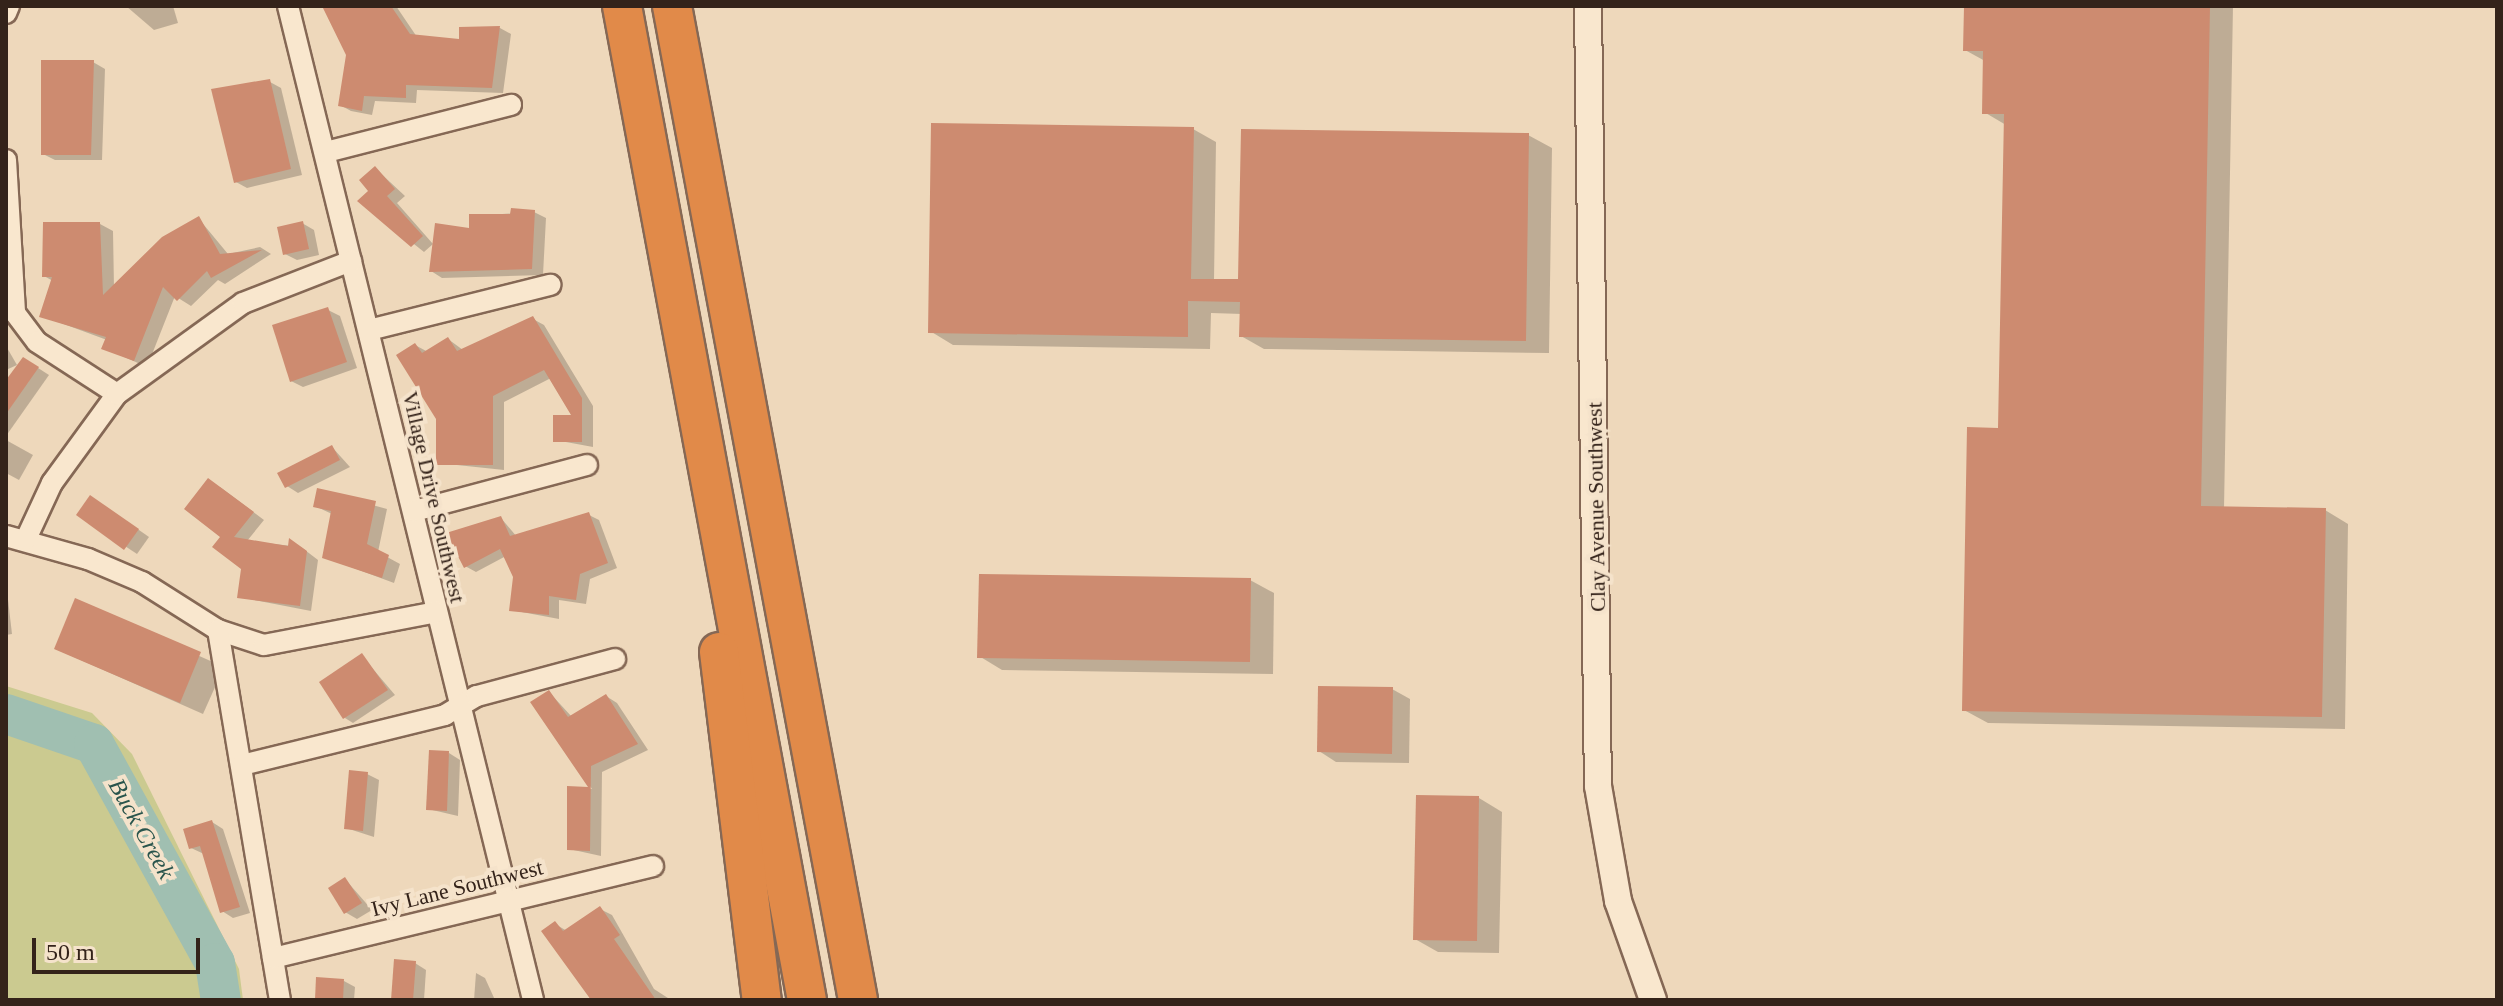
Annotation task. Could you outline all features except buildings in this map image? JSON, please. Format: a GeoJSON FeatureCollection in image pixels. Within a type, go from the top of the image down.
{"type":"FeatureCollection","features":[{"type":"Feature","properties":{"kind":"highway"},"geometry":{"type":"LineString","coordinates":[[622,6],[807,1000]]}},
{"type":"Feature","properties":{"kind":"highway"},"geometry":{"type":"LineString","coordinates":[[672,6],[858,1000]]}},
{"type":"Feature","properties":{"kind":"highway"},"geometry":{"type":"LineString","coordinates":[[679,316],[762,1000]]}},
{"type":"Feature","properties":{"kind":"highway"},"geometry":{"type":"LineString","coordinates":[[790,634],[881,1000]]}},
{"type":"Feature","properties":{"kind":"street"},"geometry":{"type":"LineString","coordinates":[[6,13],[9,6]]}},
{"type":"Feature","properties":{"kind":"street","name":"Village Drive Southwest"},"geometry":{"type":"LineString","coordinates":[[288,6],[533,1000]]}},
{"type":"Feature","properties":{"kind":"street","name":"Clay Avenue Southwest"},"geometry":{"type":"LineString","coordinates":[[1588,6],[1598,786],[1618,901],[1653,1000]]}},
{"type":"Feature","properties":{"kind":"street"},"geometry":{"type":"LineString","coordinates":[[326,152],[511,105]]}},
{"type":"Feature","properties":{"kind":"street"},"geometry":{"type":"LineString","coordinates":[[6,160],[10,290],[19,322],[117,394]]}},
{"type":"Feature","properties":{"kind":"street"},"geometry":{"type":"LineString","coordinates":[[351,261],[243,303],[117,394],[16,538],[142,582],[218,630],[264,645],[294,644],[437,612]]}},
{"type":"Feature","properties":{"kind":"street"},"geometry":{"type":"LineString","coordinates":[[369,330],[550,285]]}},
{"type":"Feature","properties":{"kind":"street"},"geometry":{"type":"LineString","coordinates":[[414,511],[587,465]]}},
{"type":"Feature","properties":{"kind":"street"},"geometry":{"type":"LineString","coordinates":[[218,630],[280,1000]]}},
{"type":"Feature","properties":{"kind":"street"},"geometry":{"type":"LineString","coordinates":[[242,765],[445,715],[462,705],[615,659]]}},
{"type":"Feature","properties":{"kind":"street","name":"Ivy Lane Southwest"},"geometry":{"type":"LineString","coordinates":[[273,958],[653,866]]}},
{"type":"Feature","properties":{"kind":"shaded area"},"geometry":{"type":"Polygon","coordinates":[[[6,686],[92,713],[132,754],[239,969],[243,1000],[6,1000],[6,686]]]}},
{"type":"Feature","properties":{"kind":"waterway","name":"Buck Creek"},"geometry":{"type":"LineString","coordinates":[[6,714],[94,744],[215,963],[221,1000]]}}]}
